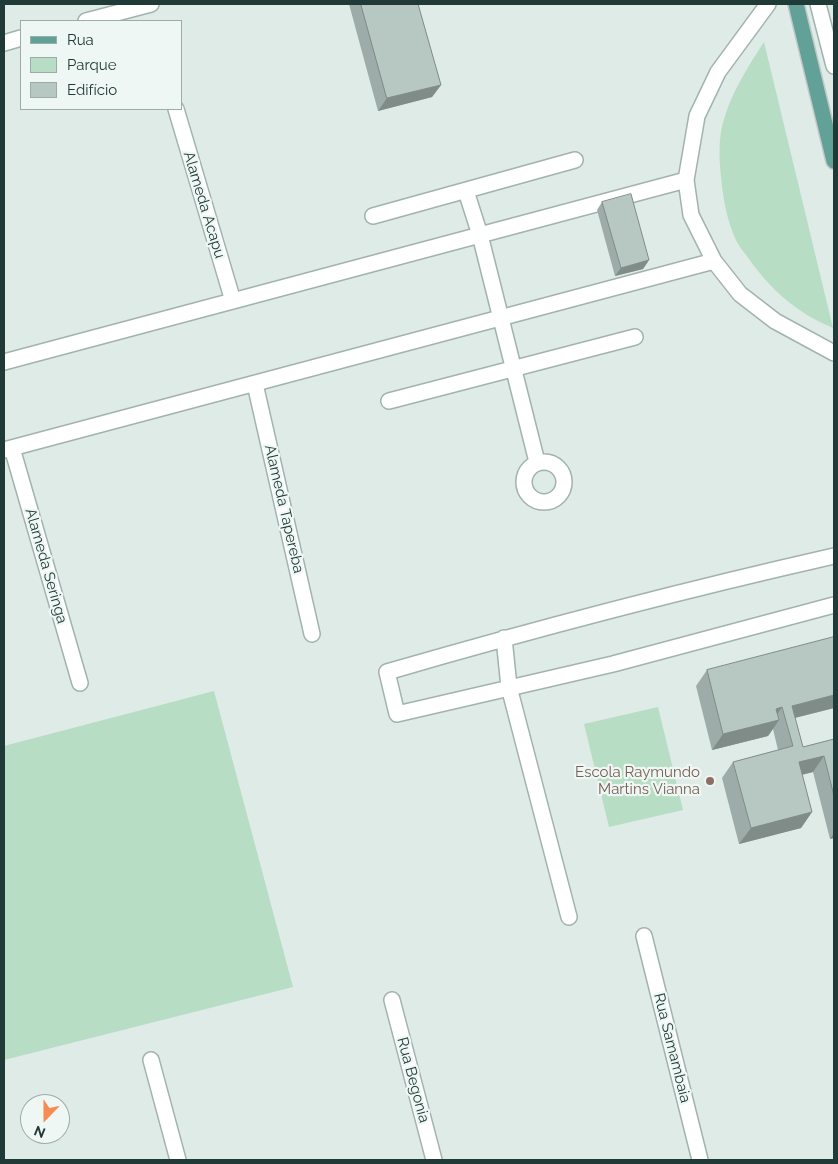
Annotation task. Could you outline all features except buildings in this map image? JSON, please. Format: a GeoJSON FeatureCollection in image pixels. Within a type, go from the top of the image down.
{"type":"FeatureCollection","features":[{"type":"Feature","properties":{"kind":"main road"},"geometry":{"type":"LineString","coordinates":[[796,4],[834,161]]}},
{"type":"Feature","properties":{"kind":"street"},"geometry":{"type":"LineString","coordinates":[[90,20],[151,4]]}},
{"type":"Feature","properties":{"kind":"street"},"geometry":{"type":"LineString","coordinates":[[768,4],[718,72],[697,116],[686,180],[691,215],[714,261],[740,294],[774,321],[834,353]]}},
{"type":"Feature","properties":{"kind":"street"},"geometry":{"type":"LineString","coordinates":[[818,4],[834,66]]}},
{"type":"Feature","properties":{"kind":"street"},"geometry":{"type":"LineString","coordinates":[[4,43],[20,38]]}},
{"type":"Feature","properties":{"kind":"street","name":"Alameda Acapu"},"geometry":{"type":"LineString","coordinates":[[176,110],[233,301]]}},
{"type":"Feature","properties":{"kind":"street"},"geometry":{"type":"LineString","coordinates":[[373,216],[575,160]]}},
{"type":"Feature","properties":{"kind":"street"},"geometry":{"type":"LineString","coordinates":[[4,362],[686,180]]}},
{"type":"Feature","properties":{"kind":"street"},"geometry":{"type":"LineString","coordinates":[[466,191],[480,235],[537,462]]}},
{"type":"Feature","properties":{"kind":"street"},"geometry":{"type":"LineString","coordinates":[[626,195],[631,214]]}},
{"type":"Feature","properties":{"kind":"street"},"geometry":{"type":"LineString","coordinates":[[644,260],[649,279]]}},
{"type":"Feature","properties":{"kind":"street"},"geometry":{"type":"LineString","coordinates":[[8,449],[714,261]]}},
{"type":"Feature","properties":{"kind":"street"},"geometry":{"type":"LineString","coordinates":[[389,401],[635,337]]}},
{"type":"Feature","properties":{"kind":"street","name":"Alameda Tapereba"},"geometry":{"type":"LineString","coordinates":[[256,384],[312,634]]}},
{"type":"Feature","properties":{"kind":"street","name":"Alameda Seringa"},"geometry":{"type":"LineString","coordinates":[[8,449],[80,684]]}},
{"type":"Feature","properties":{"kind":"street"},"geometry":{"type":"LineString","coordinates":[[834,556],[737,578],[504,638],[387,672],[398,714],[613,664],[834,605]]}},
{"type":"Feature","properties":{"kind":"street"},"geometry":{"type":"LineString","coordinates":[[504,638],[509,687],[569,917]]}},
{"type":"Feature","properties":{"kind":"street","name":"Rua Samambaia"},"geometry":{"type":"LineString","coordinates":[[644,936],[700,1160]]}},
{"type":"Feature","properties":{"kind":"street","name":"Rua Begonia"},"geometry":{"type":"LineString","coordinates":[[392,1000],[434,1160]]}},
{"type":"Feature","properties":{"kind":"street"},"geometry":{"type":"LineString","coordinates":[[151,1060],[178,1160]]}},
{"type":"Feature","properties":{"kind":"green space"},"geometry":{"type":"Polygon","coordinates":[[[764,42],[833,328],[808,315],[786,300],[758,271],[737,243],[726,209],[720,161],[720,139],[723,124],[728,106],[737,87],[764,42]]]}},
{"type":"Feature","properties":{"kind":"green space"},"geometry":{"type":"Polygon","coordinates":[[[214,691],[293,987],[4,1060],[4,746],[214,691]]]}},
{"type":"Feature","properties":{"kind":"green space"},"geometry":{"type":"Polygon","coordinates":[[[658,707],[683,810],[609,827],[584,724],[658,707]]]}},
{"type":"Feature","properties":{"kind":"place","name":"Escola Raymundo Martins Vianna"},"geometry":{"type":"Point","coordinates":[710,781]}}]}
